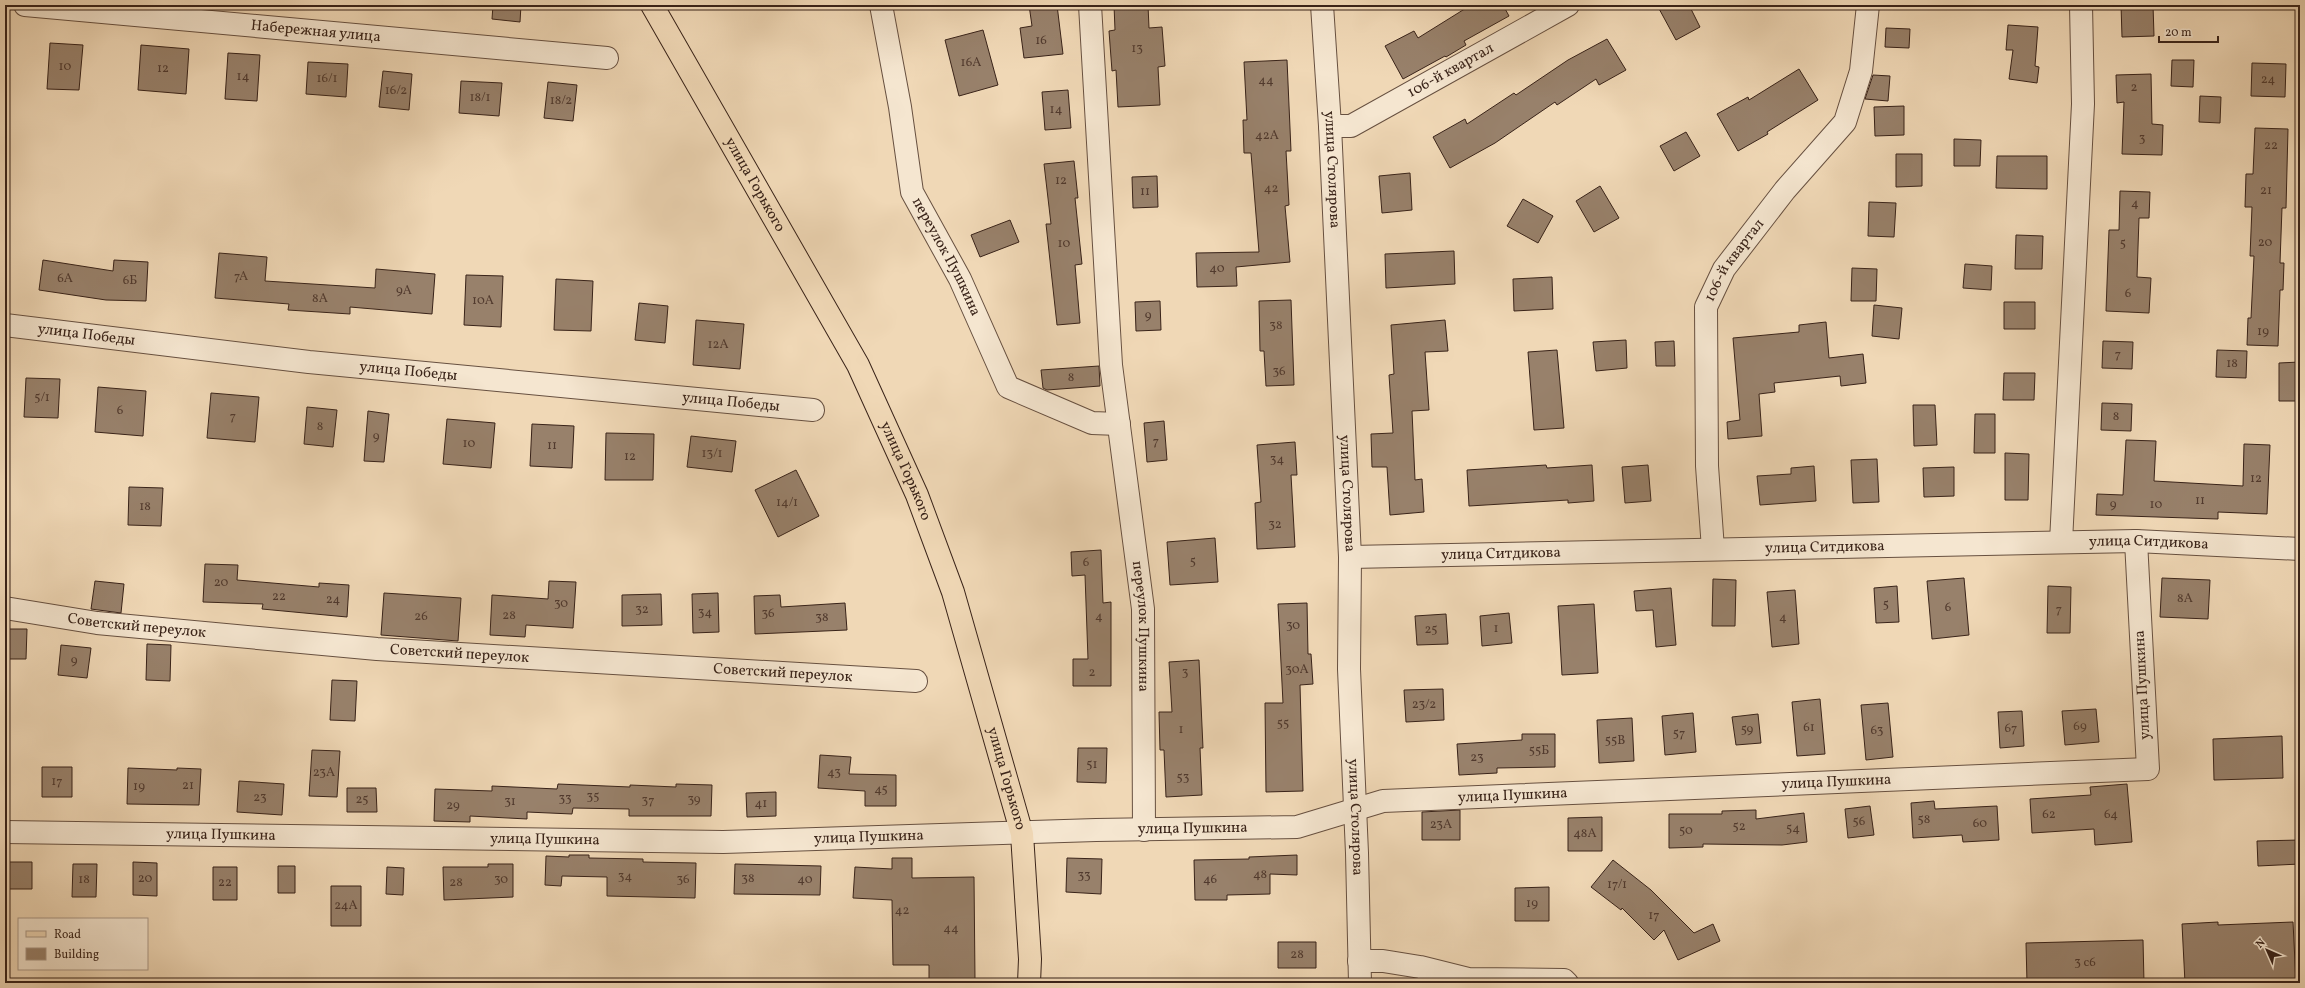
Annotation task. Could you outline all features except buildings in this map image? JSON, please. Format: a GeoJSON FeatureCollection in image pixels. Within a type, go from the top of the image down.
{"type":"FeatureCollection","features":[{"type":"Feature","properties":{"kind":"main road","name":"улица Горького"},"geometry":{"type":"LineString","coordinates":[[652,5],[858,365],[917,495],[953,592],[1022,834],[1030,959],[1029,983]]}},
{"type":"Feature","properties":{"kind":"street","name":"Набережная улица"},"geometry":{"type":"LineString","coordinates":[[25,5],[607,58]]}},
{"type":"Feature","properties":{"kind":"street","name":"переулок Пушкина"},"geometry":{"type":"LineString","coordinates":[[881,5],[900,107],[912,192],[960,279],[1008,387],[1092,424],[1119,424]]}},
{"type":"Feature","properties":{"kind":"street","name":"переулок Пушкина"},"geometry":{"type":"LineString","coordinates":[[1090,5],[1111,365],[1143,609],[1144,830]]}},
{"type":"Feature","properties":{"kind":"street","name":"улица Столярова"},"geometry":{"type":"LineString","coordinates":[[1322,5],[1330,126],[1350,556],[1350,669],[1356,810],[1360,983]]}},
{"type":"Feature","properties":{"kind":"street","name":"106-й квартал"},"geometry":{"type":"LineString","coordinates":[[1330,126],[1351,126],[1568,5]]}},
{"type":"Feature","properties":{"kind":"street","name":"106-й квартал"},"geometry":{"type":"LineString","coordinates":[[1713,549],[1707,466],[1706,308],[1724,269],[1786,190],[1845,122],[1861,71],[1868,5]]}},
{"type":"Feature","properties":{"kind":"street"},"geometry":{"type":"LineString","coordinates":[[2061,542],[2083,104],[2081,5]]}},
{"type":"Feature","properties":{"kind":"street","name":"улица Победы"},"geometry":{"type":"LineString","coordinates":[[5,325],[309,362],[813,410]]}},
{"type":"Feature","properties":{"kind":"street","name":"улица Пушкина"},"geometry":{"type":"LineString","coordinates":[[5,832],[715,842],[1297,826],[1356,810],[1383,800],[2148,769],[2136,541]]}},
{"type":"Feature","properties":{"kind":"street","name":"улица Ситдикова"},"geometry":{"type":"LineString","coordinates":[[1350,556],[2136,541],[2300,549]]}},
{"type":"Feature","properties":{"kind":"street","name":"Советский переулок"},"geometry":{"type":"LineString","coordinates":[[5,608],[104,624],[370,648],[916,681]]}},
{"type":"Feature","properties":{"kind":"street"},"geometry":{"type":"LineString","coordinates":[[1359,961],[1383,961],[1420,966],[1468,979],[1551,979],[1564,980],[1567,983]]}}]}
